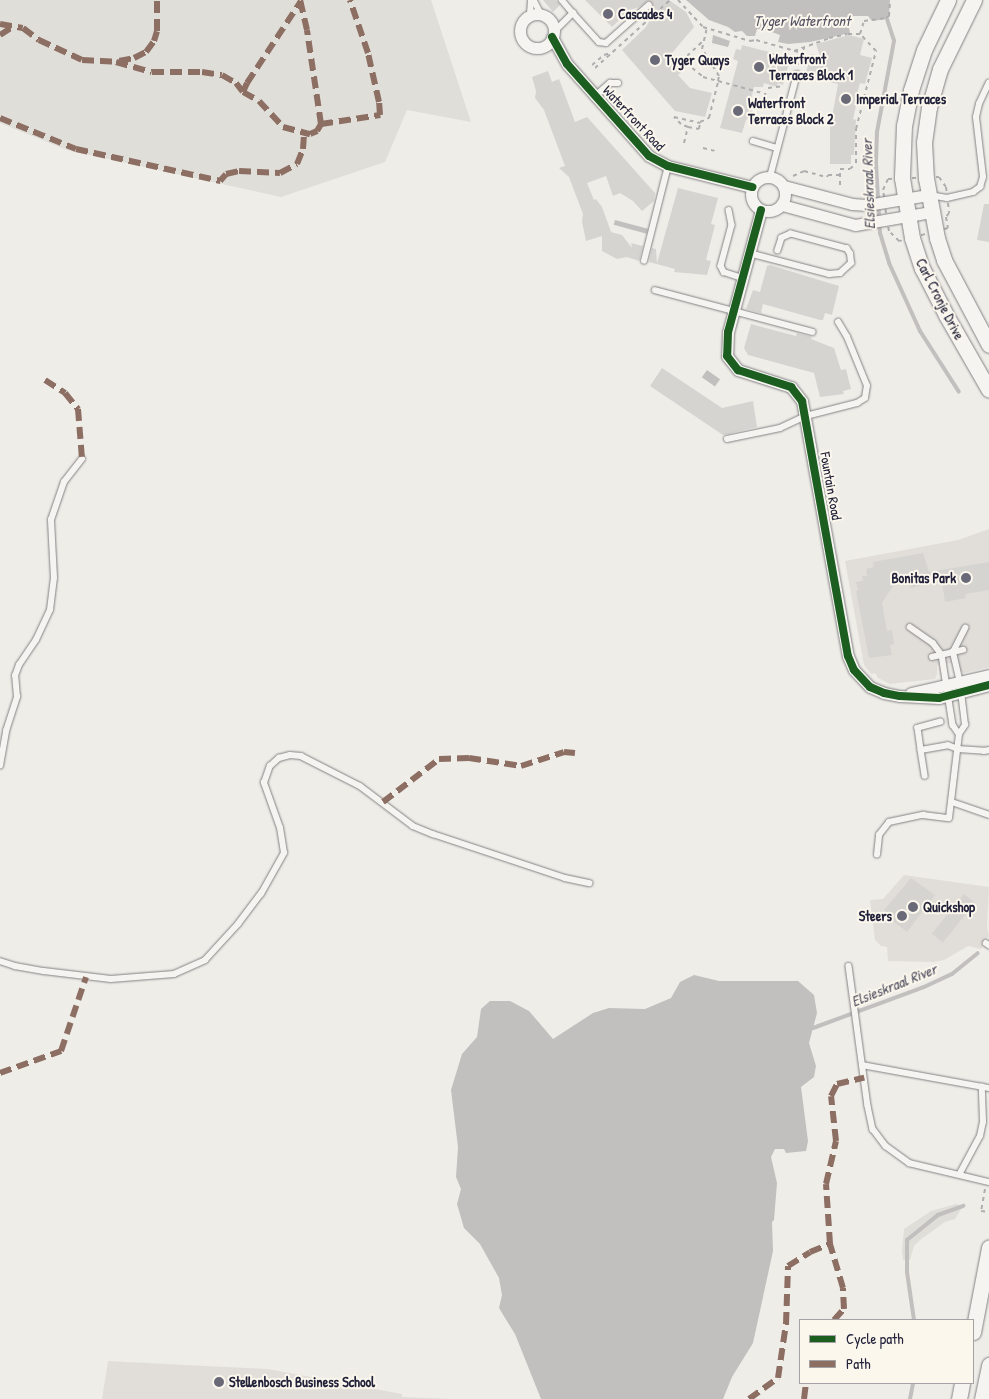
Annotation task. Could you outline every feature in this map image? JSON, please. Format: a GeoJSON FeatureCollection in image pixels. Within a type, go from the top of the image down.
{"type":"FeatureCollection","features":[{"type":"Feature","properties":{"kind":"main road","name":"Carl Cronje Drive"},"geometry":{"type":"LineString","coordinates":[[948,0],[924,50],[907,107],[902,154],[905,199],[922,268],[946,315],[989,390]]}},
{"type":"Feature","properties":{"kind":"main road","name":"Carl Cronje Drive"},"geometry":{"type":"LineString","coordinates":[[974,0],[940,69],[926,119],[924,142],[928,194],[936,207],[944,260],[989,345]]}},
{"type":"Feature","properties":{"kind":"main road"},"geometry":{"type":"LineString","coordinates":[[974,1327],[989,1248]]}},
{"type":"Feature","properties":{"kind":"main road"},"geometry":{"type":"LineString","coordinates":[[982,1399],[989,1365]]}},
{"type":"Feature","properties":{"kind":"main road"},"geometry":{"type":"LineString","coordinates":[[959,1399],[962,1384]]}},
{"type":"Feature","properties":{"kind":"street","name":"Waterfront Road"},"geometry":{"type":"LineString","coordinates":[[567,64],[553,34],[551,21],[536,15],[520,27],[522,38],[529,45],[542,47],[567,64],[649,156],[668,166],[752,187]]}},
{"type":"Feature","properties":{"kind":"street"},"geometry":{"type":"LineString","coordinates":[[542,47],[553,34]]}},
{"type":"Feature","properties":{"kind":"street"},"geometry":{"type":"LineString","coordinates":[[788,182],[786,198],[782,205],[771,211],[761,210],[751,198],[752,187],[760,179],[770,176],[788,182],[835,200],[867,205],[928,194]]}},
{"type":"Feature","properties":{"kind":"street"},"geometry":{"type":"LineString","coordinates":[[782,205],[854,225],[908,217],[936,207]]}},
{"type":"Feature","properties":{"kind":"street","name":"Fountain Road"},"geometry":{"type":"LineString","coordinates":[[761,210],[726,344],[729,362],[744,372],[791,388],[802,401],[850,663],[858,677],[870,686],[884,694],[900,696],[939,698],[947,690],[989,675]]}},
{"type":"Feature","properties":{"kind":"street","name":"Fountain Road"},"geometry":{"type":"LineString","coordinates":[[960,686],[989,686]]}},
{"type":"Feature","properties":{"kind":"lane"},"geometry":{"type":"LineString","coordinates":[[533,0],[536,15]]}},
{"type":"Feature","properties":{"kind":"lane"},"geometry":{"type":"LineString","coordinates":[[533,0],[536,15]]}},
{"type":"Feature","properties":{"kind":"lane"},"geometry":{"type":"LineString","coordinates":[[562,0],[599,42],[603,44],[608,42],[649,6]]}},
{"type":"Feature","properties":{"kind":"lane"},"geometry":{"type":"LineString","coordinates":[[553,34],[573,13]]}},
{"type":"Feature","properties":{"kind":"lane"},"geometry":{"type":"LineString","coordinates":[[770,176],[797,74]]}},
{"type":"Feature","properties":{"kind":"lane"},"geometry":{"type":"LineString","coordinates":[[595,96],[610,83],[618,83]]}},
{"type":"Feature","properties":{"kind":"lane"},"geometry":{"type":"LineString","coordinates":[[928,194],[947,198],[973,192],[980,187],[983,178],[976,117],[979,104],[989,83]]}},
{"type":"Feature","properties":{"kind":"lane"},"geometry":{"type":"LineString","coordinates":[[754,141],[777,148]]}},
{"type":"Feature","properties":{"kind":"lane"},"geometry":{"type":"LineString","coordinates":[[644,262],[668,166]]}},
{"type":"Feature","properties":{"kind":"lane"},"geometry":{"type":"LineString","coordinates":[[936,207],[947,198]]}},
{"type":"Feature","properties":{"kind":"lane"},"geometry":{"type":"LineString","coordinates":[[729,210],[732,225],[721,266],[724,272],[743,278]]}},
{"type":"Feature","properties":{"kind":"lane"},"geometry":{"type":"LineString","coordinates":[[749,253],[829,274],[840,273],[851,263],[850,254],[847,249],[791,234],[782,238],[778,250]]}},
{"type":"Feature","properties":{"kind":"lane"},"geometry":{"type":"LineString","coordinates":[[655,290],[814,332]]}},
{"type":"Feature","properties":{"kind":"lane"},"geometry":{"type":"LineString","coordinates":[[727,439],[780,428],[806,416],[857,403],[866,393],[866,386],[847,337],[838,322]]}},
{"type":"Feature","properties":{"kind":"lane"},"geometry":{"type":"LineString","coordinates":[[0,766],[6,730],[17,697],[15,676],[19,665],[36,640],[50,610],[54,578],[51,520],[64,482],[82,459]]}},
{"type":"Feature","properties":{"kind":"lane"},"geometry":{"type":"LineString","coordinates":[[910,627],[933,643],[942,655],[953,725],[959,734]]}},
{"type":"Feature","properties":{"kind":"lane"},"geometry":{"type":"LineString","coordinates":[[876,855],[879,835],[890,822],[923,815],[949,818],[959,734],[964,725],[960,686],[953,652],[965,628]]}},
{"type":"Feature","properties":{"kind":"lane"},"geometry":{"type":"LineString","coordinates":[[932,657],[963,650]]}},
{"type":"Feature","properties":{"kind":"lane"},"geometry":{"type":"LineString","coordinates":[[925,776],[918,728],[941,722]]}},
{"type":"Feature","properties":{"kind":"lane"},"geometry":{"type":"LineString","coordinates":[[921,750],[948,746],[984,752],[989,750]]}},
{"type":"Feature","properties":{"kind":"lane"},"geometry":{"type":"LineString","coordinates":[[0,961],[44,971],[111,979],[174,974],[204,960],[238,924],[261,894],[284,854],[280,828],[264,783],[270,766],[279,758],[290,755],[301,756],[360,786],[413,826],[565,878],[589,883]]}},
{"type":"Feature","properties":{"kind":"lane"},"geometry":{"type":"LineString","coordinates":[[952,802],[989,814]]}},
{"type":"Feature","properties":{"kind":"lane"},"geometry":{"type":"LineString","coordinates":[[849,966],[862,1065],[874,1129],[886,1146],[909,1163],[988,1182]]}},
{"type":"Feature","properties":{"kind":"lane"},"geometry":{"type":"LineString","coordinates":[[862,1065],[989,1088]]}},
{"type":"Feature","properties":{"kind":"lane"},"geometry":{"type":"LineString","coordinates":[[959,1175],[980,1136],[983,1122],[982,1087]]}},
{"type":"Feature","properties":{"kind":"path"},"geometry":{"type":"LineString","coordinates":[[594,67],[670,0]]}},
{"type":"Feature","properties":{"kind":"path"},"geometry":{"type":"LineString","coordinates":[[678,0],[702,27],[802,53]]}},
{"type":"Feature","properties":{"kind":"path"},"geometry":{"type":"LineString","coordinates":[[860,34],[864,21],[889,16],[890,0]]}},
{"type":"Feature","properties":{"kind":"path"},"geometry":{"type":"LineString","coordinates":[[700,123],[699,129],[688,127],[680,124],[674,117],[700,123],[709,118],[720,76],[702,48],[707,28]]}},
{"type":"Feature","properties":{"kind":"path"},"geometry":{"type":"LineString","coordinates":[[794,51],[848,34],[860,34],[876,51],[856,129],[856,163],[850,169],[840,169],[840,185]]}},
{"type":"Feature","properties":{"kind":"path"},"geometry":{"type":"LineString","coordinates":[[687,56],[704,40]]}},
{"type":"Feature","properties":{"kind":"path"},"geometry":{"type":"LineString","coordinates":[[768,88],[784,87],[787,76],[797,74],[804,48]]}},
{"type":"Feature","properties":{"kind":"path"},"geometry":{"type":"LineString","coordinates":[[686,63],[703,77],[766,94]]}},
{"type":"Feature","properties":{"kind":"path"},"geometry":{"type":"LineString","coordinates":[[684,143],[688,127]]}},
{"type":"Feature","properties":{"kind":"path"},"geometry":{"type":"LineString","coordinates":[[702,148],[715,151]]}},
{"type":"Feature","properties":{"kind":"path"},"geometry":{"type":"LineString","coordinates":[[788,182],[804,171],[827,178],[828,175],[840,175]]}},
{"type":"Feature","properties":{"kind":"path"},"geometry":{"type":"LineString","coordinates":[[988,1182],[981,1211],[989,1212]]}},
{"type":"Feature","properties":{"kind":"shaded area"},"geometry":{"type":"Polygon","coordinates":[[[0,0],[431,0],[471,122],[407,110],[385,162],[281,197],[67,150],[0,123],[0,0]]]}},
{"type":"Feature","properties":{"kind":"shaded area"},"geometry":{"type":"Polygon","coordinates":[[[989,529],[989,667],[964,673],[960,671],[959,662],[937,665],[935,679],[890,684],[878,678],[875,673],[871,674],[864,665],[845,561],[958,540],[989,529]]]}},
{"type":"Feature","properties":{"kind":"shaded area"},"geometry":{"type":"Polygon","coordinates":[[[904,875],[989,887],[987,926],[989,936],[981,949],[968,946],[944,960],[933,962],[888,961],[887,947],[881,946],[875,940],[870,900],[883,899],[904,875]]]}},
{"type":"Feature","properties":{"kind":"shaded area"},"geometry":{"type":"Polygon","coordinates":[[[956,1204],[963,1206],[955,1219],[945,1222],[920,1240],[914,1246],[910,1260],[903,1260],[904,1229],[931,1211],[956,1204]]]}},
{"type":"Feature","properties":{"kind":"shaded area","name":"Stellenbosch Business School"},"geometry":{"type":"Polygon","coordinates":[[[108,1361],[268,1369],[402,1394],[402,1397],[453,1399],[102,1399],[108,1361]]]}},
{"type":"Feature","properties":{"kind":"water","name":"Tyger Waterfront"},"geometry":{"type":"Polygon","coordinates":[[[686,0],[890,0],[889,16],[887,19],[872,21],[868,16],[849,17],[850,33],[810,42],[788,44],[778,42],[780,35],[766,30],[757,29],[755,36],[747,36],[742,31],[735,32],[728,27],[709,20],[686,0]]]}},
{"type":"Feature","properties":{"kind":"water"},"geometry":{"type":"Polygon","coordinates":[[[713,35],[730,41],[728,47],[712,43],[713,35]]]}},
{"type":"Feature","properties":{"kind":"water"},"geometry":{"type":"Polygon","coordinates":[[[615,220],[648,229],[647,234],[614,225],[615,220]]]}},
{"type":"Feature","properties":{"kind":"water"},"geometry":{"type":"Polygon","coordinates":[[[707,370],[720,379],[715,387],[702,377],[707,370]]]}},
{"type":"Feature","properties":{"kind":"water"},"geometry":{"type":"Polygon","coordinates":[[[694,975],[719,981],[798,981],[814,995],[817,1013],[809,1043],[816,1066],[814,1077],[801,1087],[808,1141],[806,1151],[786,1153],[784,1149],[775,1149],[771,1157],[777,1183],[774,1220],[772,1222],[773,1251],[753,1343],[732,1377],[723,1399],[541,1399],[515,1334],[499,1308],[502,1295],[499,1278],[480,1244],[464,1228],[457,1204],[461,1189],[456,1177],[458,1147],[451,1090],[462,1054],[477,1037],[481,1009],[490,1001],[510,1001],[529,1011],[553,1039],[593,1013],[609,1008],[645,1009],[671,998],[680,982],[694,975]]]}},
{"type":"Feature","properties":{"kind":"building"},"geometry":{"type":"Polygon","coordinates":[[[543,0],[556,0],[560,5],[553,12],[543,0]]]}},
{"type":"Feature","properties":{"kind":"building","name":"Tyger Quays"},"geometry":{"type":"Polygon","coordinates":[[[585,0],[669,0],[686,12],[694,27],[672,53],[686,68],[678,75],[690,88],[712,93],[705,117],[675,111],[622,50],[646,27],[650,20],[645,14],[653,7],[652,2],[648,1],[630,10],[612,27],[585,0]]]}},
{"type":"Feature","properties":{"kind":"building","name":"Imperial Terraces"},"geometry":{"type":"Polygon","coordinates":[[[849,35],[864,39],[860,55],[872,58],[865,84],[860,83],[854,105],[856,106],[853,119],[856,120],[854,155],[851,155],[851,164],[830,164],[830,117],[832,117],[838,84],[805,76],[811,54],[820,56],[816,44],[849,35]]]}},
{"type":"Feature","properties":{"kind":"building"},"geometry":{"type":"Polygon","coordinates":[[[742,45],[785,56],[784,62],[789,63],[783,85],[778,83],[777,87],[764,83],[763,87],[754,87],[750,104],[752,113],[746,120],[742,133],[720,128],[738,61],[733,59],[736,49],[741,50],[742,45]]]}},
{"type":"Feature","properties":{"kind":"building"},"geometry":{"type":"Polygon","coordinates":[[[548,71],[552,82],[559,79],[575,122],[587,117],[655,193],[654,201],[642,211],[633,201],[620,193],[613,196],[606,176],[587,183],[594,200],[596,199],[602,207],[611,232],[622,235],[632,248],[631,243],[643,246],[639,261],[627,257],[617,259],[602,251],[602,236],[586,241],[582,222],[583,214],[569,177],[559,168],[565,166],[544,110],[535,98],[536,91],[532,77],[548,71]]]}},
{"type":"Feature","properties":{"kind":"building"},"geometry":{"type":"Polygon","coordinates":[[[678,188],[718,198],[711,224],[715,225],[706,260],[711,261],[707,275],[674,272],[675,269],[649,262],[652,248],[656,249],[657,263],[678,188]]]}},
{"type":"Feature","properties":{"kind":"building"},"geometry":{"type":"Polygon","coordinates":[[[984,204],[989,204],[989,242],[977,240],[984,204]]]}},
{"type":"Feature","properties":{"kind":"building"},"geometry":{"type":"Polygon","coordinates":[[[770,265],[839,286],[832,315],[825,313],[823,320],[820,320],[763,304],[761,313],[746,309],[753,290],[760,292],[767,266],[770,265]]]}},
{"type":"Feature","properties":{"kind":"building"},"geometry":{"type":"Polygon","coordinates":[[[751,324],[796,336],[797,333],[812,337],[811,339],[834,348],[841,370],[846,369],[851,389],[843,391],[844,394],[820,397],[814,373],[748,355],[744,348],[751,324]]]}},
{"type":"Feature","properties":{"kind":"building"},"geometry":{"type":"Polygon","coordinates":[[[662,368],[722,408],[753,401],[757,427],[723,435],[650,386],[662,368]]]}},
{"type":"Feature","properties":{"kind":"building"},"geometry":{"type":"Polygon","coordinates":[[[923,553],[929,572],[989,562],[989,590],[965,594],[966,598],[945,602],[942,582],[910,588],[909,583],[893,586],[882,603],[887,631],[892,630],[894,644],[890,645],[892,655],[869,658],[856,591],[858,591],[856,582],[863,581],[862,576],[867,576],[866,569],[874,567],[873,562],[923,553]]]}},
{"type":"Feature","properties":{"kind":"building"},"geometry":{"type":"Polygon","coordinates":[[[911,878],[935,895],[907,932],[888,917],[889,915],[884,910],[911,878]]]}},
{"type":"Feature","properties":{"kind":"building"},"geometry":{"type":"Polygon","coordinates":[[[964,894],[975,903],[943,942],[932,934],[964,894]]]}},
{"type":"Feature","properties":{"kind":"waterway","name":"Elsieskraal River"},"geometry":{"type":"LineString","coordinates":[[887,19],[894,41],[877,132],[876,164],[880,233],[889,263],[920,331],[959,392]]}},
{"type":"Feature","properties":{"kind":"waterway","name":"Elsieskraal River"},"geometry":{"type":"LineString","coordinates":[[813,1028],[924,987],[952,974],[978,953]]}},
{"type":"Feature","properties":{"kind":"waterway"},"geometry":{"type":"LineString","coordinates":[[914,1319],[907,1272],[907,1240],[938,1215],[963,1206]]}},
{"type":"Feature","properties":{"kind":"waterway"},"geometry":{"type":"LineString","coordinates":[[910,1399],[913,1384]]}},
{"type":"Feature","properties":{"kind":"marked path"},"geometry":{"type":"LineString","coordinates":[[119,61],[134,58],[146,52],[154,41],[157,31],[157,0]]}},
{"type":"Feature","properties":{"kind":"marked path"},"geometry":{"type":"LineString","coordinates":[[0,24],[23,28],[39,40],[82,60],[116,62],[152,72],[202,72],[222,75],[236,83],[243,92],[259,101],[283,127],[310,134],[317,131],[321,124],[307,30],[300,0]]}},
{"type":"Feature","properties":{"kind":"marked path"},"geometry":{"type":"LineString","coordinates":[[321,124],[380,115],[368,53],[350,0]]}},
{"type":"Feature","properties":{"kind":"marked path"},"geometry":{"type":"LineString","coordinates":[[243,92],[301,1]]}},
{"type":"Feature","properties":{"kind":"marked path"},"geometry":{"type":"LineString","coordinates":[[0,35],[14,26]]}},
{"type":"Feature","properties":{"kind":"marked path"},"geometry":{"type":"LineString","coordinates":[[0,118],[76,149],[220,181],[226,174],[239,171],[280,173],[297,164],[303,149],[304,133]]}},
{"type":"Feature","properties":{"kind":"marked path"},"geometry":{"type":"LineString","coordinates":[[45,380],[65,393],[78,409],[82,459]]}},
{"type":"Feature","properties":{"kind":"marked path"},"geometry":{"type":"LineString","coordinates":[[383,802],[439,759],[469,758],[521,766],[564,752],[575,753]]}},
{"type":"Feature","properties":{"kind":"marked path"},"geometry":{"type":"LineString","coordinates":[[0,1073],[61,1051],[86,977]]}},
{"type":"Feature","properties":{"kind":"marked path"},"geometry":{"type":"LineString","coordinates":[[835,1319],[844,1309],[843,1288],[830,1244],[826,1184],[836,1141],[831,1096],[837,1084],[864,1078]]}},
{"type":"Feature","properties":{"kind":"marked path"},"geometry":{"type":"LineString","coordinates":[[749,1399],[778,1378],[786,1324],[788,1266],[810,1252],[830,1244]]}},
{"type":"Feature","properties":{"kind":"marked path"},"geometry":{"type":"LineString","coordinates":[[804,1399],[806,1384]]}},
{"type":"Feature","properties":{"kind":"cycle path"},"geometry":{"type":"LineString","coordinates":[[552,37],[567,64],[649,156],[668,166],[752,187]]}},
{"type":"Feature","properties":{"kind":"cycle path"},"geometry":{"type":"LineString","coordinates":[[761,210],[728,332],[727,356],[738,370],[791,387],[802,401],[848,656],[854,670],[870,687],[884,693],[900,696],[939,698],[989,685]]}},
{"type":"Feature","properties":{"kind":"place","name":"Cascades 4"},"geometry":{"type":"Point","coordinates":[608,14]}},
{"type":"Feature","properties":{"kind":"place","name":"Tyger Quays"},"geometry":{"type":"Point","coordinates":[655,60]}},
{"type":"Feature","properties":{"kind":"place","name":"Waterfront Terraces Block 1"},"geometry":{"type":"Point","coordinates":[759,67]}},
{"type":"Feature","properties":{"kind":"place","name":"Imperial Terraces"},"geometry":{"type":"Point","coordinates":[846,99]}},
{"type":"Feature","properties":{"kind":"place","name":"Waterfront Terraces Block 2"},"geometry":{"type":"Point","coordinates":[738,111]}},
{"type":"Feature","properties":{"kind":"place","name":"Bonitas Park"},"geometry":{"type":"Point","coordinates":[966,578]}},
{"type":"Feature","properties":{"kind":"place","name":"Quickshop"},"geometry":{"type":"Point","coordinates":[913,907]}},
{"type":"Feature","properties":{"kind":"place","name":"Steers"},"geometry":{"type":"Point","coordinates":[902,916]}},
{"type":"Feature","properties":{"kind":"place","name":"Stellenbosch Business School"},"geometry":{"type":"Point","coordinates":[219,1382]}}]}
